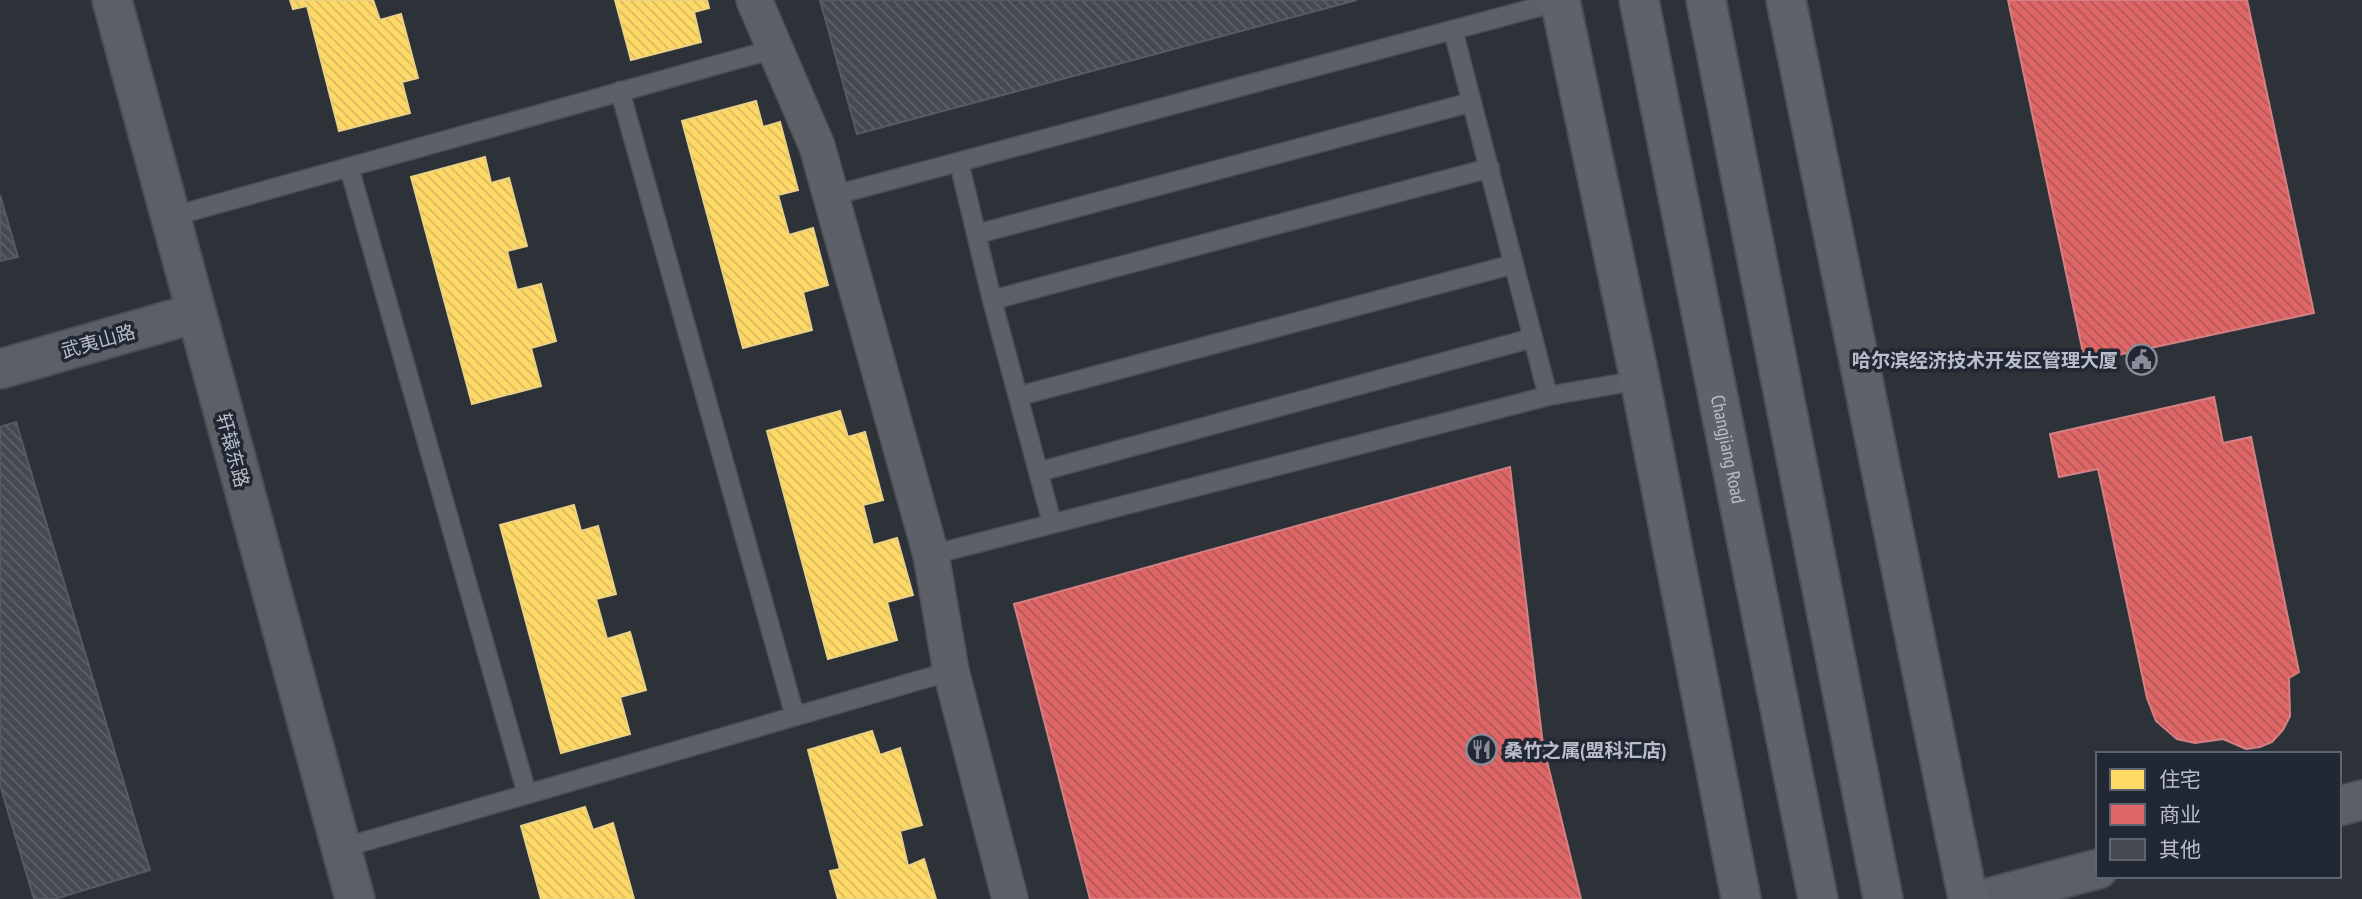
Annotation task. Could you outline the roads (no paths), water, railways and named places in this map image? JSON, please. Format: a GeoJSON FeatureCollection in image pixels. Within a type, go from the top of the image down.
{"type":"FeatureCollection","features":[{"type":"Feature","properties":{"kind":"main road"},"geometry":{"type":"LineString","coordinates":[[1560,0],[1640,380],[1741,899]]}},
{"type":"Feature","properties":{"kind":"main road","name":"Changjiang Road"},"geometry":{"type":"LineString","coordinates":[[1639,0],[1818,899]]}},
{"type":"Feature","properties":{"kind":"main road"},"geometry":{"type":"LineString","coordinates":[[1706,0],[1883,899]]}},
{"type":"Feature","properties":{"kind":"main road"},"geometry":{"type":"LineString","coordinates":[[1786,0],[1968,899]]}},
{"type":"Feature","properties":{"kind":"street","name":"轩辕东路"},"geometry":{"type":"LineString","coordinates":[[112,0],[355,899]]}},
{"type":"Feature","properties":{"kind":"street"},"geometry":{"type":"LineString","coordinates":[[754,0],[817,146],[931,555],[951,671],[1010,899]]}},
{"type":"Feature","properties":{"kind":"street","name":"武夷山路"},"geometry":{"type":"LineString","coordinates":[[0,369],[196,313]]}},
{"type":"Feature","properties":{"kind":"street"},"geometry":{"type":"LineString","coordinates":[[2341,805],[2362,800]]}},
{"type":"Feature","properties":{"kind":"street"},"geometry":{"type":"LineString","coordinates":[[1984,899],[2096,870]]}},
{"type":"Feature","properties":{"kind":"lane"},"geometry":{"type":"LineString","coordinates":[[831,196],[1560,0]]}},
{"type":"Feature","properties":{"kind":"lane"},"geometry":{"type":"LineString","coordinates":[[1453,30],[1548,396]]}},
{"type":"Feature","properties":{"kind":"lane"},"geometry":{"type":"LineString","coordinates":[[170,217],[774,49]]}},
{"type":"Feature","properties":{"kind":"lane"},"geometry":{"type":"LineString","coordinates":[[620,91],[795,716]]}},
{"type":"Feature","properties":{"kind":"lane"},"geometry":{"type":"LineString","coordinates":[[976,234],[1472,102]]}},
{"type":"Feature","properties":{"kind":"lane"},"geometry":{"type":"LineString","coordinates":[[959,162],[992,300],[1052,523]]}},
{"type":"Feature","properties":{"kind":"lane"},"geometry":{"type":"LineString","coordinates":[[349,167],[527,794]]}},
{"type":"Feature","properties":{"kind":"lane"},"geometry":{"type":"LineString","coordinates":[[992,300],[1490,169]]}},
{"type":"Feature","properties":{"kind":"lane"},"geometry":{"type":"LineString","coordinates":[[1019,396],[1514,264]]}},
{"type":"Feature","properties":{"kind":"lane"},"geometry":{"type":"LineString","coordinates":[[1038,472],[1533,338]]}},
{"type":"Feature","properties":{"kind":"lane"},"geometry":{"type":"LineString","coordinates":[[931,555],[1548,396],[1640,380]]}},
{"type":"Feature","properties":{"kind":"lane"},"geometry":{"type":"LineString","coordinates":[[342,848],[951,671]]}},
{"type":"Feature","properties":{"kind":"place","name":"哈尔滨经济技术开发区管理大厦"},"geometry":{"type":"Point","coordinates":[2141,360]}},
{"type":"Feature","properties":{"kind":"place","name":"桑竹之属(盟科汇店)"},"geometry":{"type":"Point","coordinates":[1481,750]}}]}
